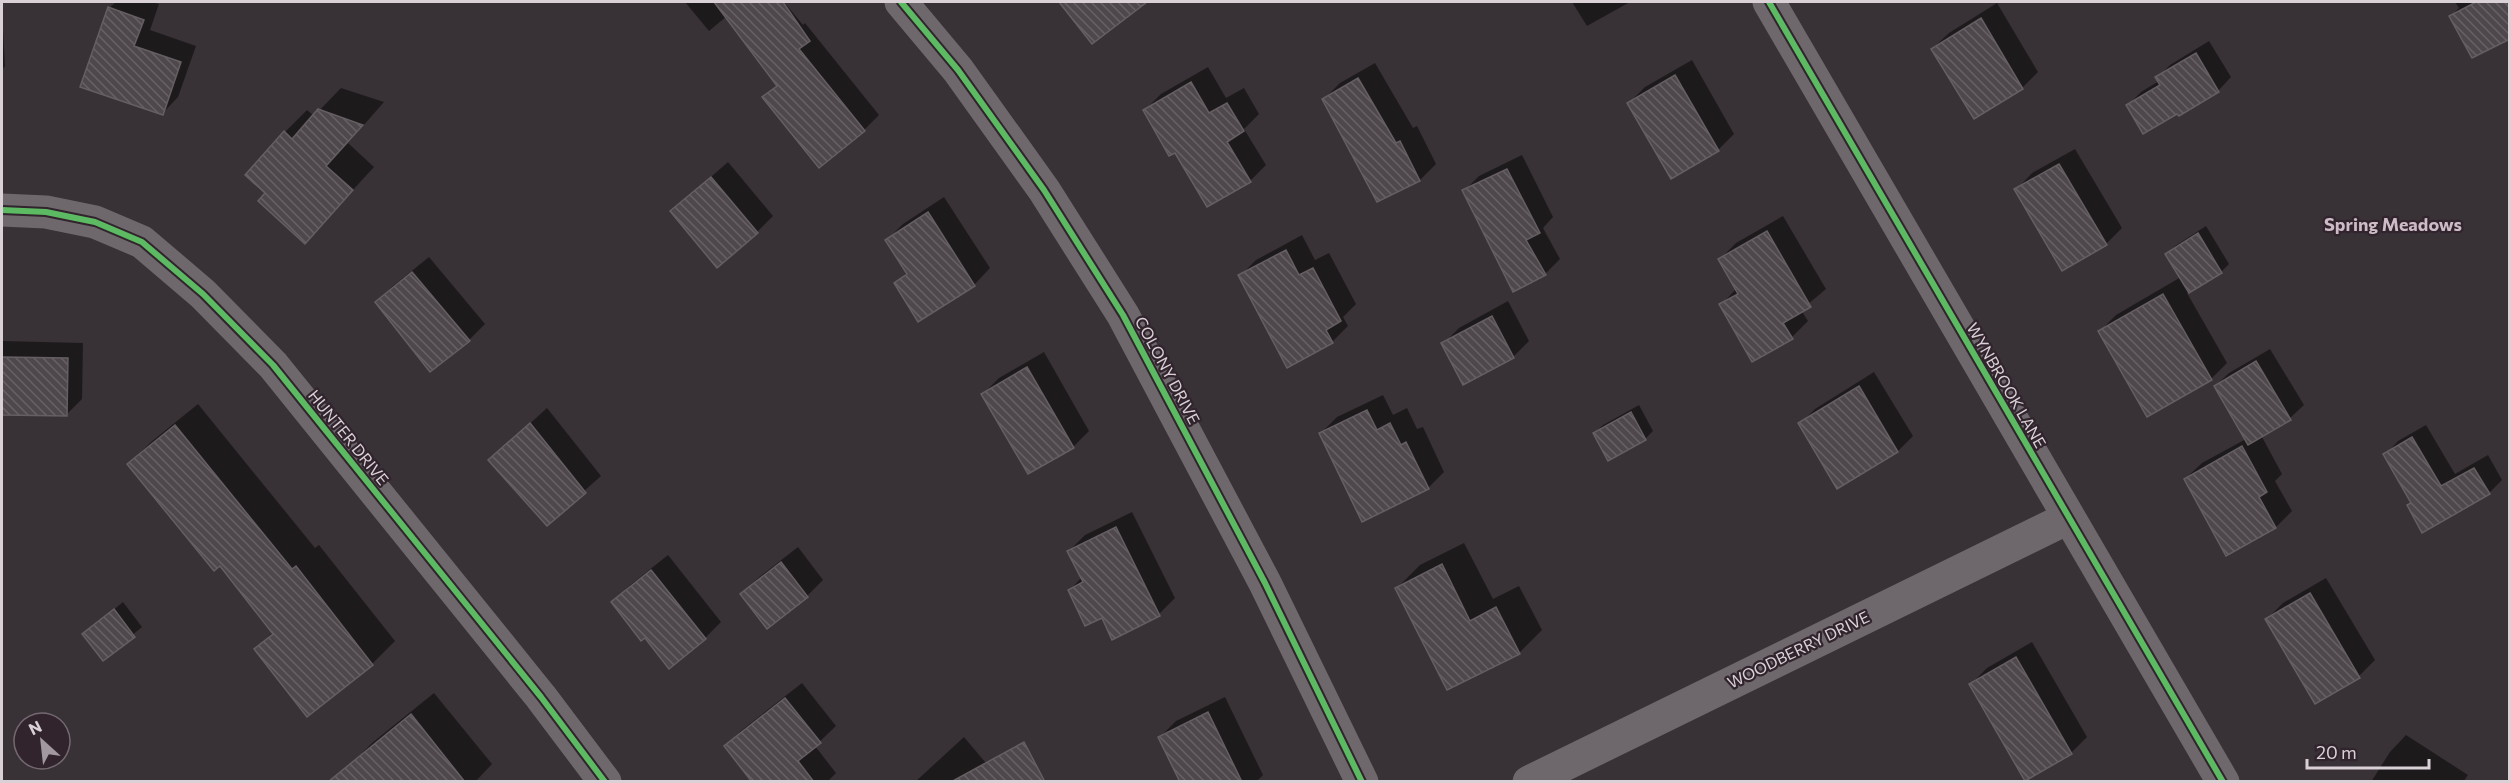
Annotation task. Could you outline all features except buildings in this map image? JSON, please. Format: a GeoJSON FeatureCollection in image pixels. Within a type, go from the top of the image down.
{"type":"FeatureCollection","features":[{"type":"Feature","properties":{"kind":"street","name":"COLONY DRIVE"},"geometry":{"type":"LineString","coordinates":[[901,2],[958,70],[1044,190],[1123,315],[1265,584],[1362,782]]}},
{"type":"Feature","properties":{"kind":"street","name":"WYNBROOK LANE"},"geometry":{"type":"LineString","coordinates":[[1769,2],[2223,782]]}},
{"type":"Feature","properties":{"kind":"street","name":"HUNTER DRIVE"},"geometry":{"type":"LineString","coordinates":[[2,210],[46,212],[95,222],[141,242],[203,294],[273,365],[541,697],[605,782]]}},
{"type":"Feature","properties":{"kind":"street","name":"WOODBERRY DRIVE"},"geometry":{"type":"LineString","coordinates":[[1529,782],[2068,518]]}},
{"type":"Feature","properties":{"kind":"cycle path"},"geometry":{"type":"LineString","coordinates":[[901,2],[958,70],[1044,190],[1123,315],[1265,583],[1362,782]]}},
{"type":"Feature","properties":{"kind":"cycle path"},"geometry":{"type":"LineString","coordinates":[[1769,2],[2223,782]]}},
{"type":"Feature","properties":{"kind":"cycle path"},"geometry":{"type":"LineString","coordinates":[[2,210],[46,212],[95,222],[142,242],[203,294],[273,365],[541,697],[605,782]]}},
{"type":"Feature","properties":{"kind":"district","name":"Spring Meadows"},"geometry":{"type":"Point","coordinates":[2393,224]}}]}
